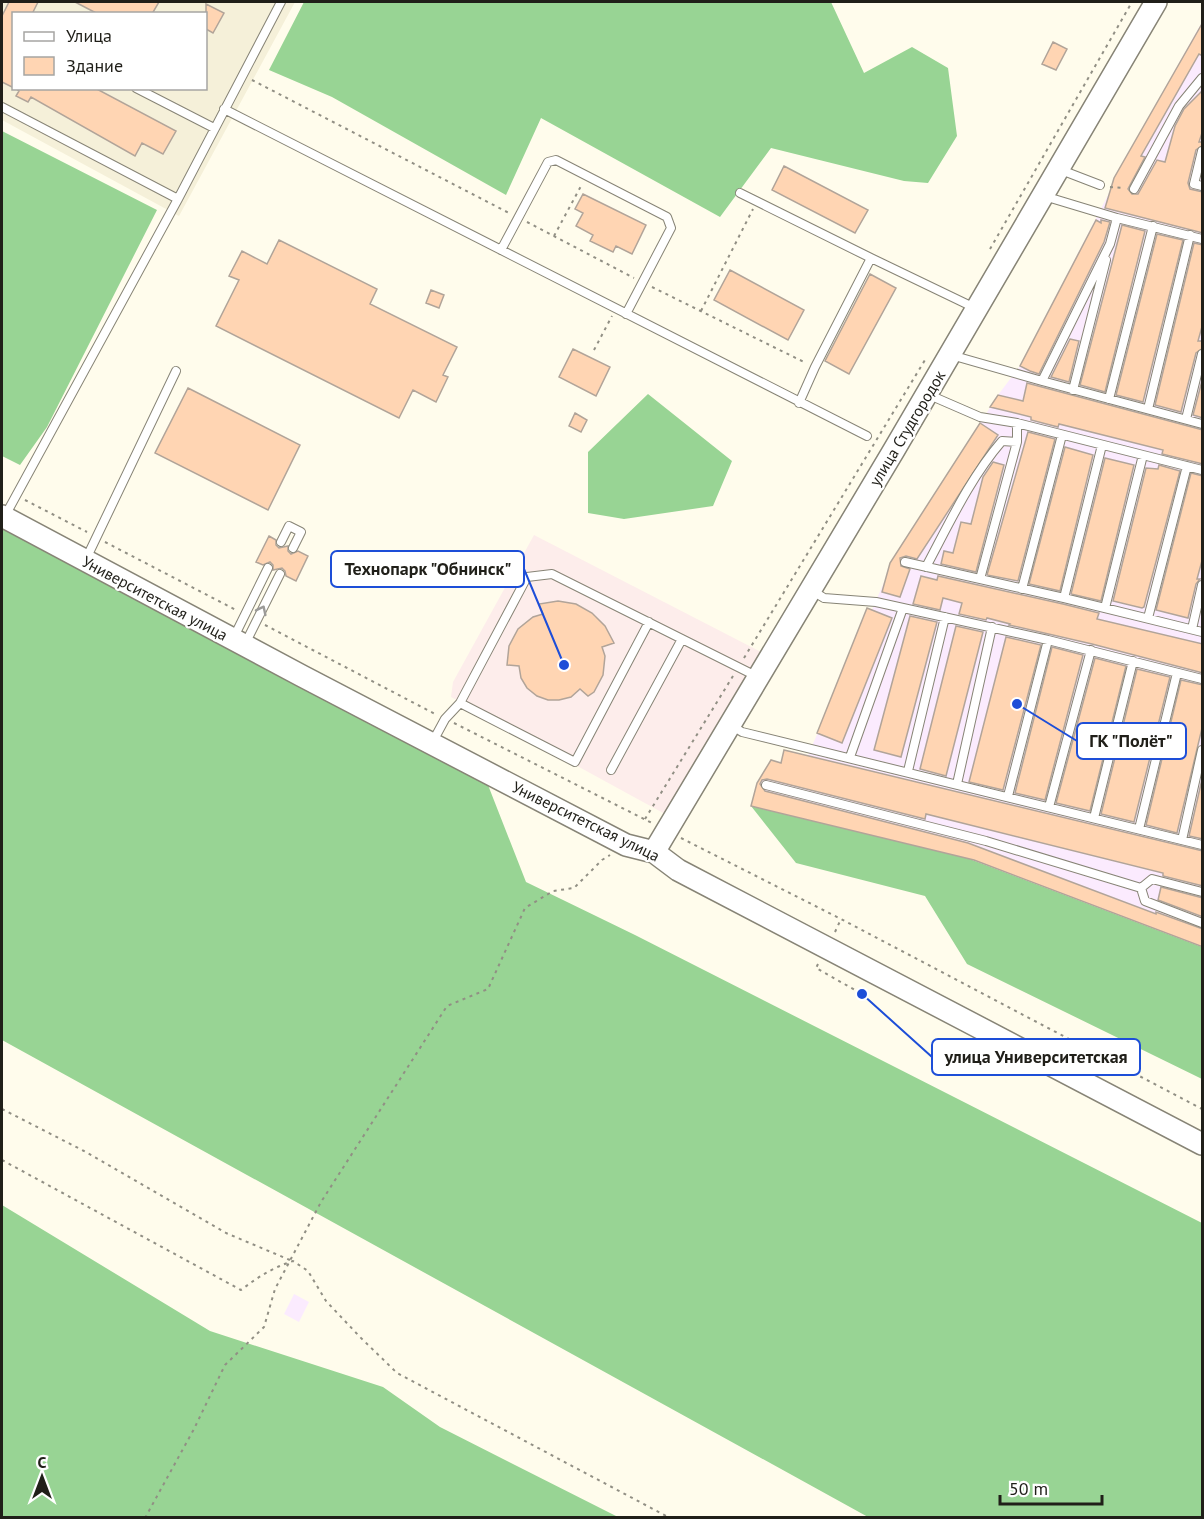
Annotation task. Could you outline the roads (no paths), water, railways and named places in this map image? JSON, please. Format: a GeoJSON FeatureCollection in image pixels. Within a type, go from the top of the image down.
{"type":"FeatureCollection","features":[{"type":"Feature","properties":{"kind":"street","name":"улица Студгородок"},"geometry":{"type":"LineString","coordinates":[[654,852],[927,394],[940,353],[977,309],[1156,2]]}},
{"type":"Feature","properties":{"kind":"street","name":"Университетская улица"},"geometry":{"type":"LineString","coordinates":[[3,516],[239,643],[626,845],[654,852],[678,870],[1203,1144]]}},
{"type":"Feature","properties":{"kind":"lane"},"geometry":{"type":"LineString","coordinates":[[3,516],[178,198],[281,2]]}},
{"type":"Feature","properties":{"kind":"lane"},"geometry":{"type":"LineString","coordinates":[[1134,189],[1179,106],[1203,78]]}},
{"type":"Feature","properties":{"kind":"lane"},"geometry":{"type":"LineString","coordinates":[[140,90],[214,128]]}},
{"type":"Feature","properties":{"kind":"lane"},"geometry":{"type":"LineString","coordinates":[[2,107],[178,198]]}},
{"type":"Feature","properties":{"kind":"lane"},"geometry":{"type":"LineString","coordinates":[[224,109],[867,436]]}},
{"type":"Feature","properties":{"kind":"lane"},"geometry":{"type":"LineString","coordinates":[[1203,151],[1194,184],[1203,186]]}},
{"type":"Feature","properties":{"kind":"lane"},"geometry":{"type":"LineString","coordinates":[[501,250],[548,162],[556,160],[667,217],[672,228],[626,314]]}},
{"type":"Feature","properties":{"kind":"lane"},"geometry":{"type":"LineString","coordinates":[[1059,170],[1100,185]]}},
{"type":"Feature","properties":{"kind":"lane"},"geometry":{"type":"LineString","coordinates":[[740,193],[977,309]]}},
{"type":"Feature","properties":{"kind":"lane"},"geometry":{"type":"LineString","coordinates":[[1044,196],[1117,218],[1203,238]]}},
{"type":"Feature","properties":{"kind":"lane"},"geometry":{"type":"LineString","coordinates":[[1073,390],[1117,218]]}},
{"type":"Feature","properties":{"kind":"lane"},"geometry":{"type":"LineString","coordinates":[[1109,399],[1153,226]]}},
{"type":"Feature","properties":{"kind":"lane"},"geometry":{"type":"LineString","coordinates":[[1148,410],[1190,235]]}},
{"type":"Feature","properties":{"kind":"lane"},"geometry":{"type":"LineString","coordinates":[[1042,381],[1110,244]]}},
{"type":"Feature","properties":{"kind":"lane"},"geometry":{"type":"LineString","coordinates":[[799,403],[871,258]]}},
{"type":"Feature","properties":{"kind":"lane"},"geometry":{"type":"LineString","coordinates":[[940,353],[1203,424]]}},
{"type":"Feature","properties":{"kind":"lane"},"geometry":{"type":"LineString","coordinates":[[1186,419],[1203,354]]}},
{"type":"Feature","properties":{"kind":"lane"},"geometry":{"type":"LineString","coordinates":[[86,561],[176,371]]}},
{"type":"Feature","properties":{"kind":"lane"},"geometry":{"type":"LineString","coordinates":[[927,394],[980,417],[1017,423],[1203,470]]}},
{"type":"Feature","properties":{"kind":"lane"},"geometry":{"type":"LineString","coordinates":[[980,579],[1017,442],[1017,423]]}},
{"type":"Feature","properties":{"kind":"lane"},"geometry":{"type":"LineString","coordinates":[[1022,589],[1062,435]]}},
{"type":"Feature","properties":{"kind":"lane"},"geometry":{"type":"LineString","coordinates":[[926,567],[966,493],[990,456],[1002,441],[1017,442]]}},
{"type":"Feature","properties":{"kind":"lane"},"geometry":{"type":"LineString","coordinates":[[1064,598],[1102,445]]}},
{"type":"Feature","properties":{"kind":"lane"},"geometry":{"type":"LineString","coordinates":[[1105,608],[1143,455]]}},
{"type":"Feature","properties":{"kind":"lane"},"geometry":{"type":"LineString","coordinates":[[1148,618],[1186,466]]}},
{"type":"Feature","properties":{"kind":"lane"},"geometry":{"type":"LineString","coordinates":[[281,542],[289,526],[301,532],[293,548]]}},
{"type":"Feature","properties":{"kind":"lane"},"geometry":{"type":"LineString","coordinates":[[905,562],[1203,632]]}},
{"type":"Feature","properties":{"kind":"lane"},"geometry":{"type":"LineString","coordinates":[[239,643],[268,568]]}},
{"type":"Feature","properties":{"kind":"lane"},"geometry":{"type":"LineString","coordinates":[[239,643],[280,574]]}},
{"type":"Feature","properties":{"kind":"lane"},"geometry":{"type":"LineString","coordinates":[[432,743],[445,719],[460,702],[526,577],[552,574],[758,677]]}},
{"type":"Feature","properties":{"kind":"lane"},"geometry":{"type":"LineString","coordinates":[[1192,629],[1203,585]]}},
{"type":"Feature","properties":{"kind":"lane"},"geometry":{"type":"LineString","coordinates":[[810,589],[824,598],[876,602],[992,627],[1203,680]]}},
{"type":"Feature","properties":{"kind":"lane"},"geometry":{"type":"LineString","coordinates":[[850,757],[903,608]]}},
{"type":"Feature","properties":{"kind":"lane"},"geometry":{"type":"LineString","coordinates":[[908,771],[945,617]]}},
{"type":"Feature","properties":{"kind":"lane"},"geometry":{"type":"LineString","coordinates":[[460,702],[575,762],[649,622]]}},
{"type":"Feature","properties":{"kind":"lane"},"geometry":{"type":"LineString","coordinates":[[957,784],[992,627]]}},
{"type":"Feature","properties":{"kind":"lane"},"geometry":{"type":"LineString","coordinates":[[611,770],[682,639]]}},
{"type":"Feature","properties":{"kind":"lane"},"geometry":{"type":"LineString","coordinates":[[1008,796],[1048,640]]}},
{"type":"Feature","properties":{"kind":"lane"},"geometry":{"type":"LineString","coordinates":[[1049,807],[1090,651]]}},
{"type":"Feature","properties":{"kind":"lane"},"geometry":{"type":"LineString","coordinates":[[1094,818],[1133,661]]}},
{"type":"Feature","properties":{"kind":"lane"},"geometry":{"type":"LineString","coordinates":[[1139,829],[1177,673]]}},
{"type":"Feature","properties":{"kind":"lane"},"geometry":{"type":"LineString","coordinates":[[729,724],[742,732],[1203,845]]}},
{"type":"Feature","properties":{"kind":"lane"},"geometry":{"type":"LineString","coordinates":[[1182,840],[1203,750]]}},
{"type":"Feature","properties":{"kind":"lane"},"geometry":{"type":"LineString","coordinates":[[766,785],[986,841],[1141,888]]}},
{"type":"Feature","properties":{"kind":"lane"},"geometry":{"type":"LineString","coordinates":[[1141,888],[1152,879],[1203,892]]}},
{"type":"Feature","properties":{"kind":"lane"},"geometry":{"type":"LineString","coordinates":[[1141,888],[1145,902],[1203,923]]}},
{"type":"Feature","properties":{"kind":"place","name":"Технопарк \"Обнинск\""},"geometry":{"type":"Point","coordinates":[564,665]}},
{"type":"Feature","properties":{"kind":"place","name":"ГК \"Полёт\""},"geometry":{"type":"Point","coordinates":[1017,704]}},
{"type":"Feature","properties":{"kind":"place","name":"улица Университетская"},"geometry":{"type":"Point","coordinates":[862,994]}}]}
